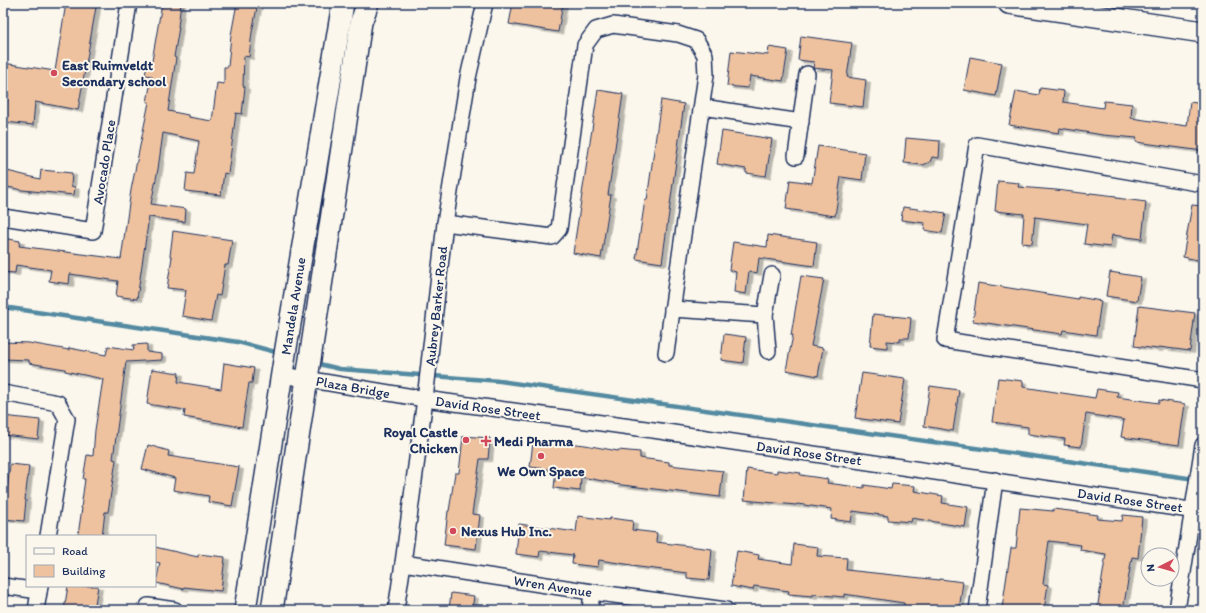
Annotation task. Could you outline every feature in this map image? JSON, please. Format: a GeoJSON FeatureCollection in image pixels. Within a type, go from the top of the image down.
{"type":"FeatureCollection","features":[{"type":"Feature","properties":{"kind":"main road","name":"Mandela Avenue"},"geometry":{"type":"LineString","coordinates":[[245,610],[343,3]]}},
{"type":"Feature","properties":{"kind":"main road"},"geometry":{"type":"LineString","coordinates":[[272,610],[361,22],[368,3]]}},
{"type":"Feature","properties":{"kind":"main road"},"geometry":{"type":"LineString","coordinates":[[1009,3],[1203,32]]}},
{"type":"Feature","properties":{"kind":"street","name":"Avocado Place"},"geometry":{"type":"LineString","coordinates":[[3,217],[93,231],[129,3]]}},
{"type":"Feature","properties":{"kind":"street","name":"Aubrey Barker Road"},"geometry":{"type":"LineString","coordinates":[[396,610],[425,399],[445,223],[468,78],[485,3]]}},
{"type":"Feature","properties":{"kind":"street"},"geometry":{"type":"LineString","coordinates":[[445,223],[552,238],[558,229],[585,45],[596,30],[613,25],[678,34],[696,40],[705,55],[706,75],[666,353]]}},
{"type":"Feature","properties":{"kind":"street"},"geometry":{"type":"LineString","coordinates":[[796,156],[807,74]]}},
{"type":"Feature","properties":{"kind":"street"},"geometry":{"type":"LineString","coordinates":[[702,107],[801,122]]}},
{"type":"Feature","properties":{"kind":"street"},"geometry":{"type":"LineString","coordinates":[[1203,184],[977,145],[945,340],[1203,380]]}},
{"type":"Feature","properties":{"kind":"street"},"geometry":{"type":"LineString","coordinates":[[768,351],[765,314],[772,275]]}},
{"type":"Feature","properties":{"kind":"street"},"geometry":{"type":"LineString","coordinates":[[672,309],[765,314]]}},
{"type":"Feature","properties":{"kind":"street","name":"Plaza Bridge"},"geometry":{"type":"LineString","coordinates":[[282,375],[425,399]]}},
{"type":"Feature","properties":{"kind":"street"},"geometry":{"type":"LineString","coordinates":[[3,393],[58,403],[67,419],[48,535]]}},
{"type":"Feature","properties":{"kind":"street","name":"David Rose Street"},"geometry":{"type":"LineString","coordinates":[[425,399],[653,430],[1198,511]]}},
{"type":"Feature","properties":{"kind":"street"},"geometry":{"type":"LineString","coordinates":[[1177,610],[1198,511],[1203,445]]}},
{"type":"Feature","properties":{"kind":"street"},"geometry":{"type":"LineString","coordinates":[[977,610],[995,480]]}},
{"type":"Feature","properties":{"kind":"street","name":"Wren Avenue"},"geometry":{"type":"LineString","coordinates":[[403,563],[592,592],[726,610]]}},
{"type":"Feature","properties":{"kind":"street"},"geometry":{"type":"LineString","coordinates":[[3,586],[39,588],[36,610]]}},
{"type":"Feature","properties":{"kind":"street"},"geometry":{"type":"LineString","coordinates":[[590,610],[592,592]]}},
{"type":"Feature","properties":{"kind":"street"},"geometry":{"type":"LineString","coordinates":[[148,606],[176,610]]}},
{"type":"Feature","properties":{"kind":"building"},"geometry":{"type":"Polygon","coordinates":[[[66,3],[96,7],[78,110],[35,102],[33,125],[5,122],[8,94],[3,94],[3,63],[55,71],[66,3]]]}},
{"type":"Feature","properties":{"kind":"building"},"geometry":{"type":"Polygon","coordinates":[[[162,3],[181,3],[174,57],[176,58],[168,111],[188,115],[188,117],[212,121],[217,83],[224,84],[224,67],[228,67],[231,35],[237,3],[258,3],[249,57],[244,56],[243,86],[245,87],[242,114],[236,113],[228,174],[224,173],[221,195],[185,191],[187,173],[194,174],[199,141],[163,133],[151,204],[186,209],[185,222],[149,217],[137,299],[116,296],[118,281],[70,274],[69,284],[49,281],[51,270],[16,265],[15,273],[3,272],[3,238],[20,241],[19,246],[121,259],[131,190],[149,102],[147,102],[152,76],[145,75],[148,61],[152,61],[162,3]]]}},
{"type":"Feature","properties":{"kind":"building"},"geometry":{"type":"Polygon","coordinates":[[[513,3],[563,3],[558,32],[509,24],[513,3]]]}},
{"type":"Feature","properties":{"kind":"building"},"geometry":{"type":"Polygon","coordinates":[[[801,36],[852,43],[847,77],[866,80],[863,107],[829,103],[833,70],[813,68],[814,62],[798,60],[801,36]]]}},
{"type":"Feature","properties":{"kind":"building"},"geometry":{"type":"Polygon","coordinates":[[[769,47],[788,50],[783,81],[750,76],[748,88],[727,86],[731,51],[768,55],[769,47]]]}},
{"type":"Feature","properties":{"kind":"building"},"geometry":{"type":"Polygon","coordinates":[[[970,57],[1002,63],[996,96],[964,90],[970,57]]]}},
{"type":"Feature","properties":{"kind":"building"},"geometry":{"type":"Polygon","coordinates":[[[1040,88],[1064,91],[1063,102],[1103,108],[1104,101],[1132,104],[1131,118],[1187,126],[1190,102],[1203,104],[1203,151],[1136,142],[1137,138],[1103,135],[1060,128],[1059,133],[1009,125],[1016,91],[1039,95],[1040,88]]]}},
{"type":"Feature","properties":{"kind":"building"},"geometry":{"type":"Polygon","coordinates":[[[598,90],[623,94],[608,195],[611,195],[601,258],[573,253],[598,90]]]}},
{"type":"Feature","properties":{"kind":"building"},"geometry":{"type":"Polygon","coordinates":[[[661,100],[684,104],[662,263],[636,259],[645,200],[647,200],[661,100]]]}},
{"type":"Feature","properties":{"kind":"building"},"geometry":{"type":"Polygon","coordinates":[[[722,131],[772,139],[766,176],[746,173],[746,169],[717,164],[722,131]]]}},
{"type":"Feature","properties":{"kind":"building"},"geometry":{"type":"Polygon","coordinates":[[[906,138],[940,141],[939,158],[932,157],[930,162],[923,165],[904,163],[906,138]]]}},
{"type":"Feature","properties":{"kind":"building"},"geometry":{"type":"Polygon","coordinates":[[[818,146],[865,153],[862,180],[841,177],[835,216],[786,209],[790,180],[812,183],[818,146]]]}},
{"type":"Feature","properties":{"kind":"building"},"geometry":{"type":"Polygon","coordinates":[[[3,170],[40,179],[41,170],[72,173],[71,186],[75,187],[74,195],[22,190],[3,186],[3,170]]]}},
{"type":"Feature","properties":{"kind":"building"},"geometry":{"type":"Polygon","coordinates":[[[998,181],[1019,183],[1018,187],[1116,196],[1116,198],[1146,202],[1142,239],[1112,235],[1110,247],[1084,244],[1087,224],[1035,217],[1032,244],[1022,243],[1024,214],[995,211],[998,181]]]}},
{"type":"Feature","properties":{"kind":"building"},"geometry":{"type":"Polygon","coordinates":[[[1192,205],[1203,206],[1203,261],[1183,257],[1192,205]]]}},
{"type":"Feature","properties":{"kind":"building"},"geometry":{"type":"Polygon","coordinates":[[[903,207],[946,213],[942,233],[924,230],[925,223],[901,220],[903,207]]]}},
{"type":"Feature","properties":{"kind":"building"},"geometry":{"type":"Polygon","coordinates":[[[173,231],[232,240],[228,265],[225,265],[220,296],[216,295],[211,321],[182,316],[186,290],[167,288],[172,257],[170,256],[173,231]]]}},
{"type":"Feature","properties":{"kind":"building"},"geometry":{"type":"Polygon","coordinates":[[[768,235],[817,242],[814,266],[759,258],[757,273],[749,271],[746,294],[734,292],[736,272],[729,270],[733,242],[767,247],[768,235]]]}},
{"type":"Feature","properties":{"kind":"building"},"geometry":{"type":"Polygon","coordinates":[[[1110,272],[1141,277],[1137,301],[1106,296],[1110,272]]]}},
{"type":"Feature","properties":{"kind":"building"},"geometry":{"type":"Polygon","coordinates":[[[801,276],[824,279],[811,346],[823,348],[818,376],[786,370],[793,335],[791,335],[801,276]]]}},
{"type":"Feature","properties":{"kind":"building"},"geometry":{"type":"Polygon","coordinates":[[[978,283],[1078,299],[1078,297],[1101,301],[1096,335],[1063,330],[1062,334],[973,321],[978,283]]]}},
{"type":"Feature","properties":{"kind":"building"},"geometry":{"type":"Polygon","coordinates":[[[1139,306],[1195,313],[1190,351],[1159,347],[1158,349],[1134,346],[1139,306]]]}},
{"type":"Feature","properties":{"kind":"building"},"geometry":{"type":"Polygon","coordinates":[[[873,314],[911,318],[909,338],[900,338],[900,342],[887,341],[887,348],[870,346],[873,314]]]}},
{"type":"Feature","properties":{"kind":"building"},"geometry":{"type":"Polygon","coordinates":[[[724,334],[746,337],[743,363],[721,360],[724,334]]]}},
{"type":"Feature","properties":{"kind":"building"},"geometry":{"type":"Polygon","coordinates":[[[3,342],[29,343],[69,350],[69,348],[106,355],[108,346],[134,350],[133,345],[147,344],[147,352],[162,354],[162,360],[126,362],[113,459],[116,460],[108,512],[105,512],[102,535],[78,535],[85,479],[83,479],[87,455],[93,456],[95,430],[103,379],[65,371],[65,369],[29,363],[29,360],[3,359],[3,342]]]}},
{"type":"Feature","properties":{"kind":"building"},"geometry":{"type":"Polygon","coordinates":[[[224,363],[254,368],[252,383],[249,383],[242,427],[184,417],[185,410],[147,404],[152,369],[179,373],[178,382],[221,389],[224,363]]]}},
{"type":"Feature","properties":{"kind":"building"},"geometry":{"type":"Polygon","coordinates":[[[862,373],[905,379],[898,424],[855,418],[862,373]]]}},
{"type":"Feature","properties":{"kind":"building"},"geometry":{"type":"Polygon","coordinates":[[[998,378],[1023,381],[1023,387],[1095,398],[1097,389],[1118,392],[1117,397],[1159,403],[1159,400],[1185,404],[1179,445],[1121,437],[1124,420],[1086,414],[1081,447],[1064,445],[1065,439],[1028,434],[1028,427],[992,422],[998,378]]]}},
{"type":"Feature","properties":{"kind":"building"},"geometry":{"type":"Polygon","coordinates":[[[930,386],[959,390],[953,431],[924,426],[930,386]]]}},
{"type":"Feature","properties":{"kind":"building"},"geometry":{"type":"Polygon","coordinates":[[[3,416],[40,420],[38,439],[3,435],[3,416]]]}},
{"type":"Feature","properties":{"kind":"building"},"geometry":{"type":"Polygon","coordinates":[[[463,436],[490,438],[488,459],[480,459],[472,514],[480,515],[476,549],[444,545],[455,473],[459,473],[463,436]]]}},
{"type":"Feature","properties":{"kind":"building"},"geometry":{"type":"Polygon","coordinates":[[[533,442],[559,445],[559,442],[618,451],[640,452],[640,458],[669,462],[669,465],[723,471],[720,497],[614,484],[581,477],[580,491],[554,488],[556,470],[530,467],[533,442]]]}},
{"type":"Feature","properties":{"kind":"building"},"geometry":{"type":"Polygon","coordinates":[[[148,445],[169,451],[168,456],[239,467],[232,506],[208,502],[209,496],[173,490],[175,478],[142,469],[148,445]]]}},
{"type":"Feature","properties":{"kind":"building"},"geometry":{"type":"Polygon","coordinates":[[[10,464],[29,466],[24,521],[4,519],[10,464]]]}},
{"type":"Feature","properties":{"kind":"building"},"geometry":{"type":"Polygon","coordinates":[[[747,469],[777,473],[777,470],[801,473],[800,475],[828,479],[827,483],[864,488],[864,485],[891,489],[892,484],[915,486],[914,491],[943,496],[942,503],[968,507],[965,527],[912,518],[911,522],[888,520],[888,516],[853,511],[851,522],[831,519],[832,509],[797,504],[744,500],[747,469]]]}},
{"type":"Feature","properties":{"kind":"building"},"geometry":{"type":"Polygon","coordinates":[[[1020,508],[1070,511],[1098,515],[1097,519],[1122,521],[1123,515],[1142,517],[1138,558],[1132,557],[1123,610],[1097,610],[1106,554],[1080,550],[1081,545],[1049,541],[1043,584],[1048,585],[1044,610],[1013,610],[1002,608],[1011,548],[1016,548],[1020,508]]]}},
{"type":"Feature","properties":{"kind":"building"},"geometry":{"type":"Polygon","coordinates":[[[578,516],[633,521],[632,530],[657,533],[656,542],[712,549],[709,580],[687,578],[687,573],[631,566],[632,565],[599,560],[598,567],[572,564],[573,555],[540,551],[539,557],[516,554],[519,524],[576,532],[578,516]]]}},
{"type":"Feature","properties":{"kind":"building"},"geometry":{"type":"Polygon","coordinates":[[[794,544],[818,547],[817,556],[847,558],[846,570],[963,582],[959,610],[928,609],[904,606],[904,603],[844,594],[844,597],[813,594],[813,596],[788,594],[789,591],[754,586],[753,590],[731,586],[737,551],[759,555],[758,559],[792,564],[794,544]]]}},
{"type":"Feature","properties":{"kind":"building"},"geometry":{"type":"Polygon","coordinates":[[[156,547],[198,557],[198,554],[225,557],[221,591],[184,587],[184,589],[156,583],[160,563],[156,562],[156,547]]]}},
{"type":"Feature","properties":{"kind":"building"},"geometry":{"type":"Polygon","coordinates":[[[68,587],[98,587],[94,610],[64,610],[68,587]]]}},
{"type":"Feature","properties":{"kind":"building"},"geometry":{"type":"Polygon","coordinates":[[[451,593],[474,596],[472,610],[449,610],[451,593]]]}},
{"type":"Feature","properties":{"kind":"waterway"},"geometry":{"type":"LineString","coordinates":[[3,307],[238,342],[279,353]]}},
{"type":"Feature","properties":{"kind":"waterway"},"geometry":{"type":"LineString","coordinates":[[315,363],[340,369],[500,381],[1195,479]]}},
{"type":"Feature","properties":{"kind":"place","name":"East Ruimveldt Secondary school"},"geometry":{"type":"Point","coordinates":[54,73]}},
{"type":"Feature","properties":{"kind":"place","name":"Royal Castle Chicken"},"geometry":{"type":"Point","coordinates":[466,440]}},
{"type":"Feature","properties":{"kind":"place","name":"Medi Pharma"},"geometry":{"type":"Point","coordinates":[486,441]}},
{"type":"Feature","properties":{"kind":"place","name":"We Own Space"},"geometry":{"type":"Point","coordinates":[541,456]}},
{"type":"Feature","properties":{"kind":"place","name":"Nexus Hub Inc."},"geometry":{"type":"Point","coordinates":[453,531]}}]}
